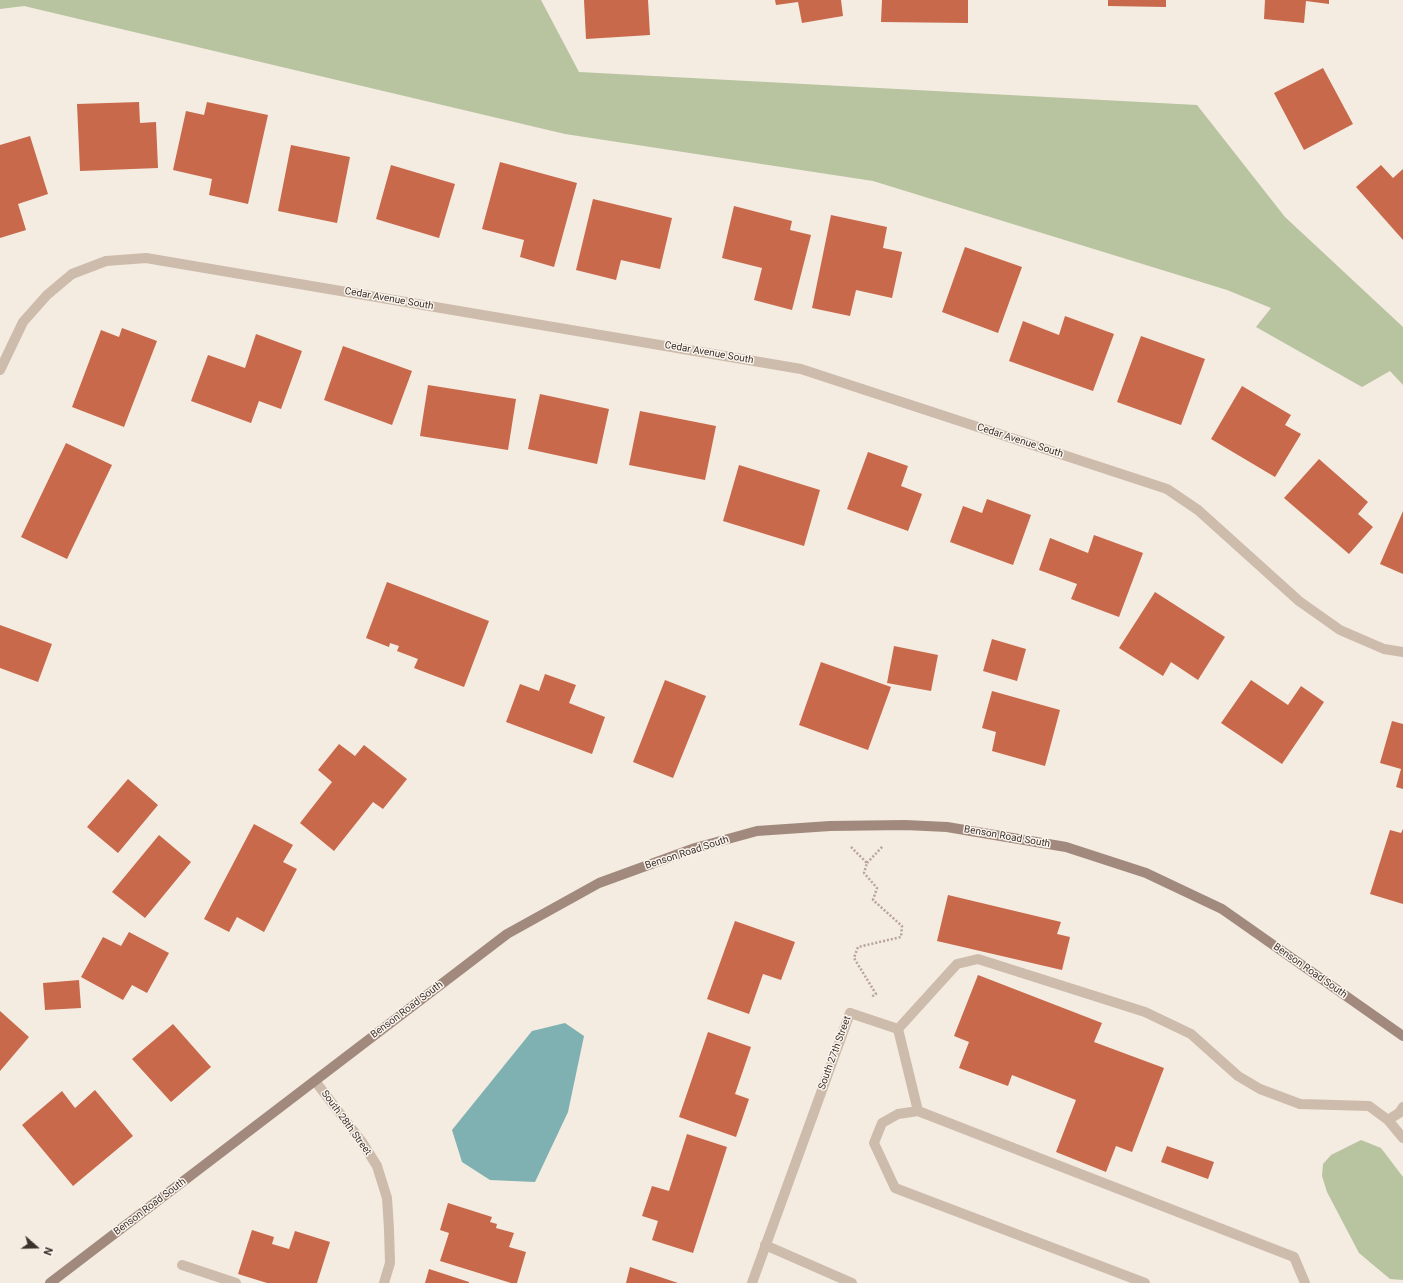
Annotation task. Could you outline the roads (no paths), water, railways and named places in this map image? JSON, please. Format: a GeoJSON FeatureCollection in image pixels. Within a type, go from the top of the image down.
{"type":"FeatureCollection","features":[{"type":"Feature","properties":{"kind":"street","name":"Cedar Avenue South"},"geometry":{"type":"LineString","coordinates":[[0,370],[23,322],[47,294],[72,274],[106,261],[146,258],[801,369],[1167,489],[1198,510],[1299,601],[1340,630],[1384,649],[1403,652]]}},
{"type":"Feature","properties":{"kind":"street","name":"Benson Road South"},"geometry":{"type":"LineString","coordinates":[[50,1283],[507,934],[599,883],[695,848],[757,831],[830,826],[905,825],[947,827],[1066,847],[1146,873],[1222,909],[1403,1036]]}},
{"type":"Feature","properties":{"kind":"street"},"geometry":{"type":"LineString","coordinates":[[918,1111],[898,1029],[957,964],[978,959],[1145,1012],[1191,1034],[1238,1076],[1260,1089],[1300,1104],[1369,1106],[1388,1120],[1403,1138]]}},
{"type":"Feature","properties":{"kind":"street","name":"South 27th Street"},"geometry":{"type":"LineString","coordinates":[[752,1283],[850,1013],[898,1029]]}},
{"type":"Feature","properties":{"kind":"street","name":"South 28th Street"},"geometry":{"type":"LineString","coordinates":[[314,1081],[362,1142],[379,1172],[387,1198],[390,1229],[390,1262],[384,1283]]}},
{"type":"Feature","properties":{"kind":"street"},"geometry":{"type":"LineString","coordinates":[[1388,1120],[1399,1113],[1403,1107]]}},
{"type":"Feature","properties":{"kind":"street"},"geometry":{"type":"LineString","coordinates":[[1145,1283],[895,1188],[874,1143],[882,1123],[898,1114],[918,1111],[1294,1258],[1305,1283]]}},
{"type":"Feature","properties":{"kind":"street"},"geometry":{"type":"LineString","coordinates":[[765,1245],[852,1283]]}},
{"type":"Feature","properties":{"kind":"street"},"geometry":{"type":"LineString","coordinates":[[182,1265],[236,1283]]}},
{"type":"Feature","properties":{"kind":"water"},"geometry":{"type":"Polygon","coordinates":[[[565,1023],[584,1036],[568,1112],[535,1182],[490,1180],[462,1162],[452,1130],[532,1031],[565,1023]]]}}]}
